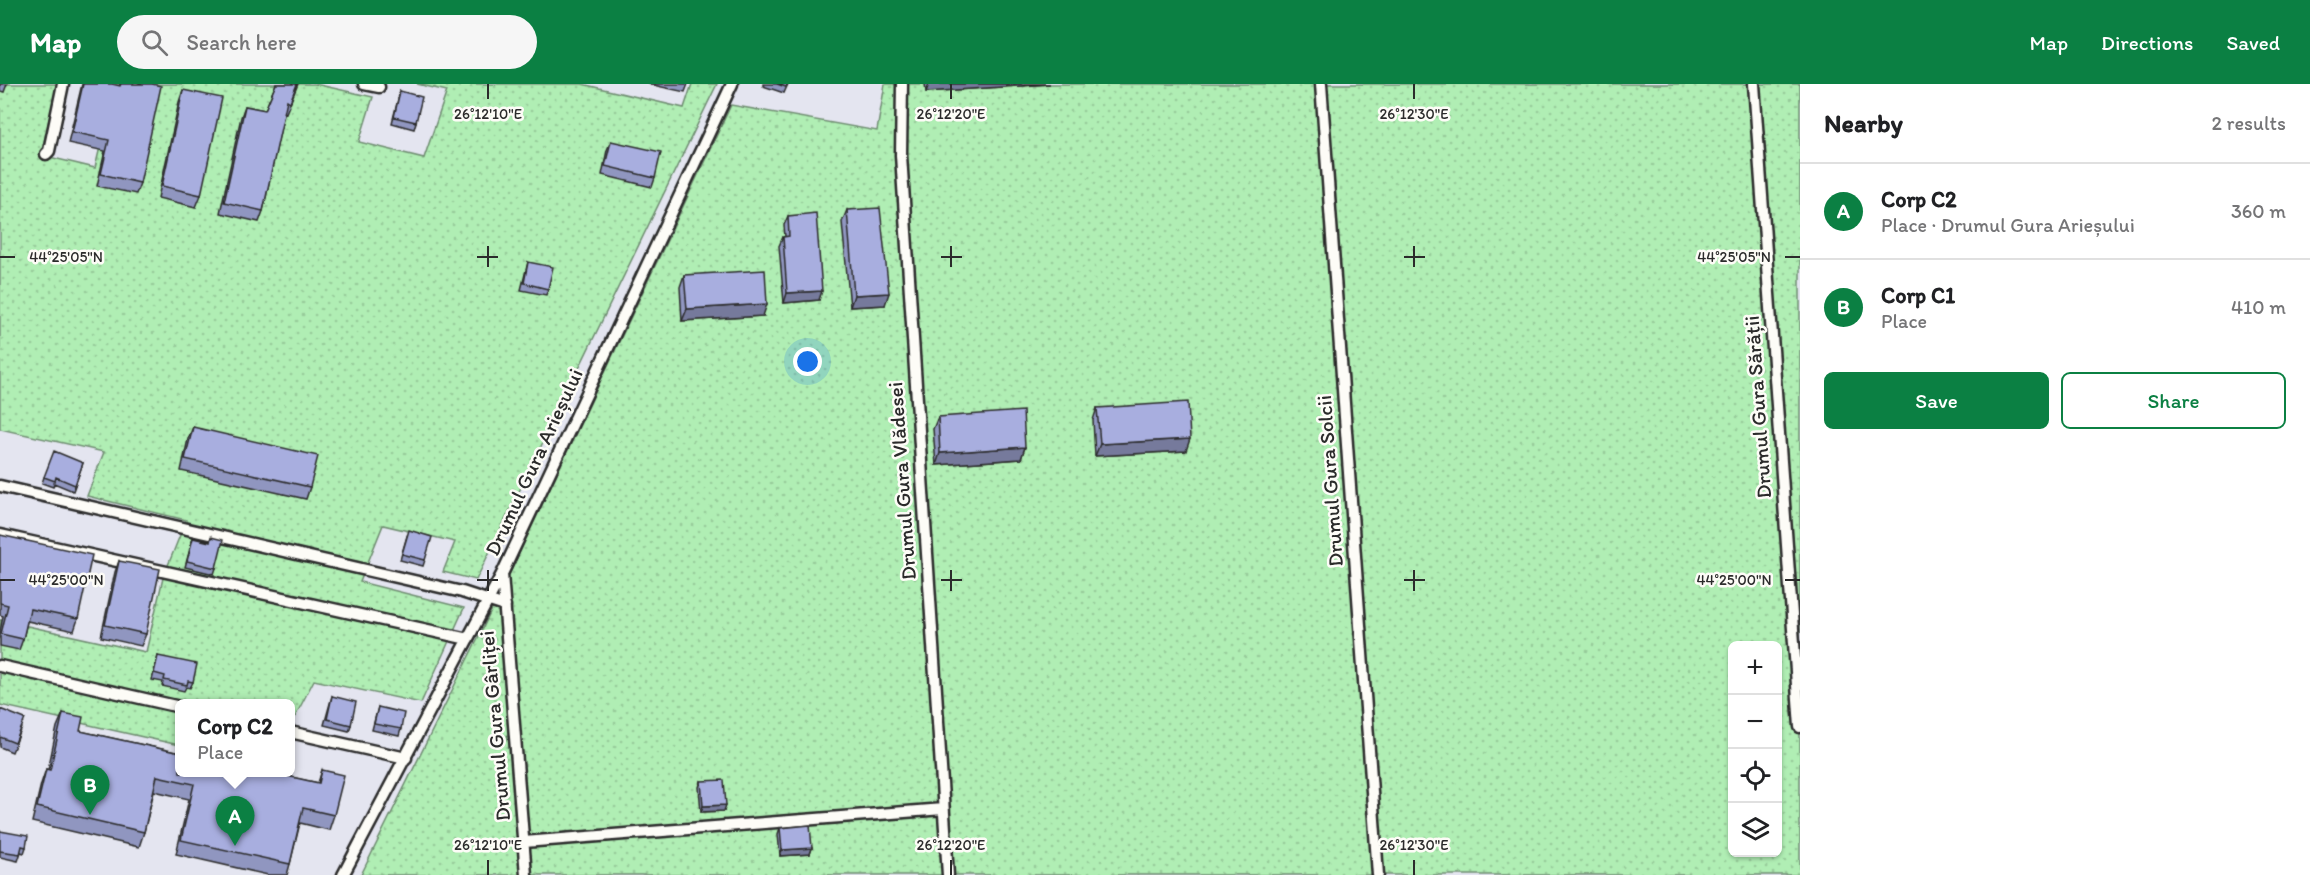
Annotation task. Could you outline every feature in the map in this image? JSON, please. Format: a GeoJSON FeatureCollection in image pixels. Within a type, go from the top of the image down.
{"type":"FeatureCollection","features":[{"type":"Feature","properties":{"kind":"street"},"geometry":{"type":"LineString","coordinates":[[46,154],[49,151],[63,84]]}},
{"type":"Feature","properties":{"kind":"street"},"geometry":{"type":"LineString","coordinates":[[364,84],[379,87]]}},
{"type":"Feature","properties":{"kind":"street","name":"Drumul Gura Arieșului"},"geometry":{"type":"LineString","coordinates":[[343,875],[502,574],[732,84]]}},
{"type":"Feature","properties":{"kind":"street","name":"Drumul Gura Vlădesei"},"geometry":{"type":"LineString","coordinates":[[902,84],[901,155],[948,875]]}},
{"type":"Feature","properties":{"kind":"street","name":"Drumul Gura Solcii"},"geometry":{"type":"LineString","coordinates":[[1321,84],[1378,875]]}},
{"type":"Feature","properties":{"kind":"street","name":"Drumul Gura Sărății"},"geometry":{"type":"LineString","coordinates":[[1754,84],[1800,727]]}},
{"type":"Feature","properties":{"kind":"street"},"geometry":{"type":"LineString","coordinates":[[0,486],[489,600],[505,606]]}},
{"type":"Feature","properties":{"kind":"street"},"geometry":{"type":"LineString","coordinates":[[0,535],[468,639]]}},
{"type":"Feature","properties":{"kind":"street","name":"Drumul Gura Gârliței"},"geometry":{"type":"LineString","coordinates":[[502,574],[526,875]]}},
{"type":"Feature","properties":{"kind":"street"},"geometry":{"type":"LineString","coordinates":[[0,666],[175,706]]}},
{"type":"Feature","properties":{"kind":"street"},"geometry":{"type":"LineString","coordinates":[[295,733],[406,758]]}},
{"type":"Feature","properties":{"kind":"street"},"geometry":{"type":"LineString","coordinates":[[524,842],[943,809]]}},
{"type":"Feature","properties":{"kind":"green space"},"geometry":{"type":"Polygon","coordinates":[[[0,84],[57,84],[41,155],[95,168],[115,84],[315,84],[373,97],[359,142],[424,158],[447,91],[417,84],[582,84],[684,108],[692,84],[717,84],[476,580],[443,572],[455,542],[383,525],[360,582],[464,608],[421,703],[314,680],[295,717],[295,699],[175,699],[175,744],[0,705],[0,620],[146,652],[163,578],[186,520],[87,496],[104,452],[0,429],[0,84]]]}},
{"type":"Feature","properties":{"kind":"green space"},"geometry":{"type":"Polygon","coordinates":[[[885,84],[1800,84],[1800,875],[361,875],[507,579],[731,105],[877,131],[885,84]]]}},
{"type":"Feature","properties":{"kind":"building"},"geometry":{"type":"Polygon","coordinates":[[[83,84],[161,86],[140,183],[101,174],[109,140],[72,132],[83,84]]]}},
{"type":"Feature","properties":{"kind":"building"},"geometry":{"type":"Polygon","coordinates":[[[276,84],[297,84],[290,102],[287,100],[263,211],[224,202],[245,106],[265,110],[276,84]]]}},
{"type":"Feature","properties":{"kind":"building"},"geometry":{"type":"Polygon","coordinates":[[[183,90],[222,98],[201,195],[162,186],[183,90]]]}},
{"type":"Feature","properties":{"kind":"building"},"geometry":{"type":"Polygon","coordinates":[[[400,91],[422,97],[416,122],[394,117],[400,91]]]}},
{"type":"Feature","properties":{"kind":"building"},"geometry":{"type":"Polygon","coordinates":[[[611,141],[661,152],[655,178],[605,166],[611,141]]]}},
{"type":"Feature","properties":{"kind":"building"},"geometry":{"type":"Polygon","coordinates":[[[880,208],[889,293],[854,295],[847,210],[880,208]]]}},
{"type":"Feature","properties":{"kind":"building"},"geometry":{"type":"Polygon","coordinates":[[[816,213],[822,291],[787,293],[783,237],[789,236],[788,216],[816,213]]]}},
{"type":"Feature","properties":{"kind":"building"},"geometry":{"type":"Polygon","coordinates":[[[528,262],[553,267],[548,289],[524,283],[528,262]]]}},
{"type":"Feature","properties":{"kind":"building"},"geometry":{"type":"Polygon","coordinates":[[[765,270],[767,304],[687,309],[684,275],[765,270]]]}},
{"type":"Feature","properties":{"kind":"building"},"geometry":{"type":"Polygon","coordinates":[[[1188,402],[1190,439],[1100,444],[1097,408],[1188,402]]]}},
{"type":"Feature","properties":{"kind":"building"},"geometry":{"type":"Polygon","coordinates":[[[1023,411],[1025,447],[940,453],[938,417],[1023,411]]]}},
{"type":"Feature","properties":{"kind":"building"},"geometry":{"type":"Polygon","coordinates":[[[193,427],[318,456],[310,487],[185,459],[193,427]]]}},
{"type":"Feature","properties":{"kind":"building"},"geometry":{"type":"Polygon","coordinates":[[[54,451],[83,463],[75,485],[56,477],[55,481],[44,477],[54,451]]]}},
{"type":"Feature","properties":{"kind":"building"},"geometry":{"type":"Polygon","coordinates":[[[409,530],[432,537],[425,560],[402,554],[409,530]]]}},
{"type":"Feature","properties":{"kind":"building"},"geometry":{"type":"Polygon","coordinates":[[[0,535],[92,555],[78,619],[30,609],[23,639],[1,634],[8,605],[0,603],[0,535]]]}},
{"type":"Feature","properties":{"kind":"building"},"geometry":{"type":"Polygon","coordinates":[[[211,537],[223,540],[216,568],[187,561],[193,538],[210,542],[211,537]]]}},
{"type":"Feature","properties":{"kind":"building"},"geometry":{"type":"Polygon","coordinates":[[[119,561],[160,569],[146,634],[105,625],[119,561]]]}},
{"type":"Feature","properties":{"kind":"building"},"geometry":{"type":"Polygon","coordinates":[[[158,656],[197,664],[193,682],[188,681],[187,685],[164,680],[165,676],[154,673],[158,656]]]}},
{"type":"Feature","properties":{"kind":"building"},"geometry":{"type":"Polygon","coordinates":[[[332,696],[356,702],[351,725],[327,719],[332,696]]]}},
{"type":"Feature","properties":{"kind":"building"},"geometry":{"type":"Polygon","coordinates":[[[378,707],[404,713],[401,729],[374,724],[378,707]]]}},
{"type":"Feature","properties":{"kind":"building"},"geometry":{"type":"Polygon","coordinates":[[[0,709],[25,719],[15,743],[0,737],[0,709]]]}},
{"type":"Feature","properties":{"kind":"building"},"geometry":{"type":"Polygon","coordinates":[[[63,713],[83,717],[80,731],[175,752],[175,777],[292,777],[319,783],[322,770],[344,775],[334,815],[303,808],[290,864],[181,840],[194,784],[157,776],[144,832],[37,807],[46,769],[50,770],[63,713]]]}},
{"type":"Feature","properties":{"kind":"building"},"geometry":{"type":"Polygon","coordinates":[[[724,780],[726,805],[703,806],[701,781],[724,780]]]}},
{"type":"Feature","properties":{"kind":"building"},"geometry":{"type":"Polygon","coordinates":[[[810,825],[812,848],[782,850],[780,828],[810,825]]]}},
{"type":"Feature","properties":{"kind":"building"},"geometry":{"type":"Polygon","coordinates":[[[0,831],[28,836],[26,847],[22,846],[20,854],[0,851],[0,831]]]}},
{"type":"Feature","properties":{"kind":"place","name":"Corp C1"},"geometry":{"type":"Point","coordinates":[90,815]}},
{"type":"Feature","properties":{"kind":"place","name":"Corp C2"},"geometry":{"type":"Point","coordinates":[235,846]}}]}
